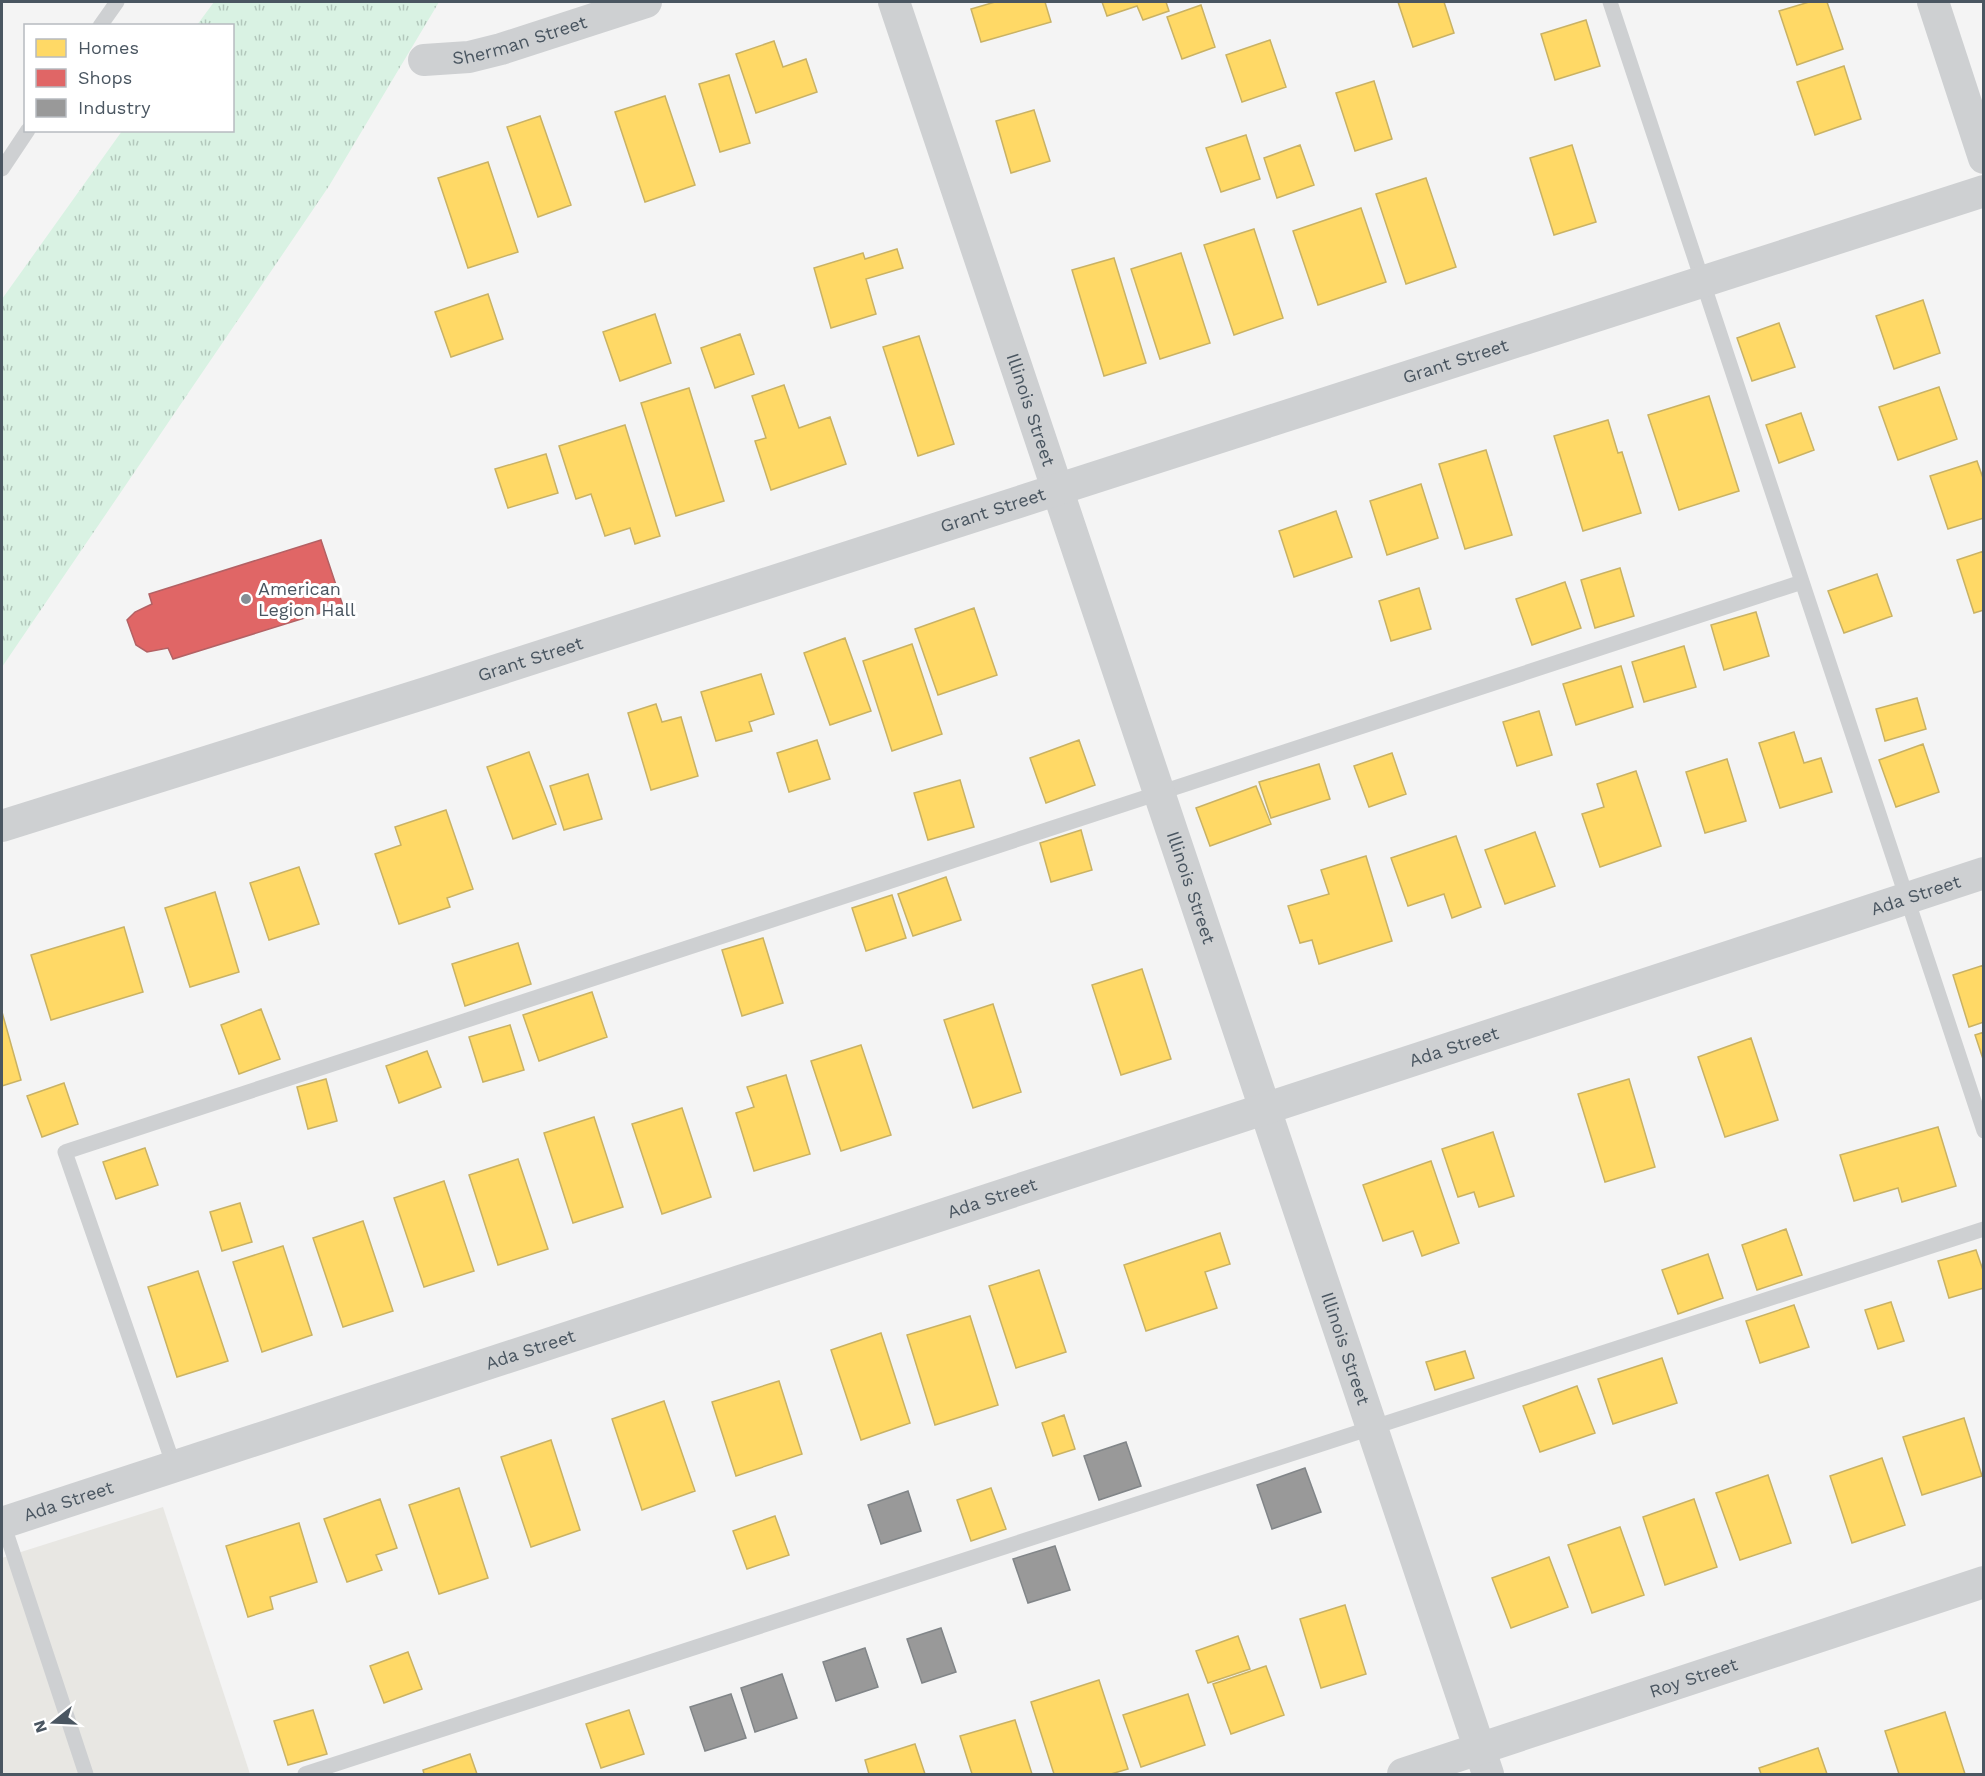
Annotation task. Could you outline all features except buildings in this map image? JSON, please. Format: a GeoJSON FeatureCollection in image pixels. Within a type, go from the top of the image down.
{"type":"FeatureCollection","features":[{"type":"Feature","properties":{"kind":"street","name":"Sherman Street"},"geometry":{"type":"LineString","coordinates":[[424,60],[479,54],[646,2]]}},
{"type":"Feature","properties":{"kind":"street","name":"Illinois Street"},"geometry":{"type":"LineString","coordinates":[[894,2],[1484,1762]]}},
{"type":"Feature","properties":{"kind":"street"},"geometry":{"type":"LineString","coordinates":[[1933,2],[1983,158]]}},
{"type":"Feature","properties":{"kind":"street","name":"Grant Street"},"geometry":{"type":"LineString","coordinates":[[2,826],[1057,490],[1983,191]]}},
{"type":"Feature","properties":{"kind":"street","name":"Ada Street"},"geometry":{"type":"LineString","coordinates":[[2,1523],[1983,873]]}},
{"type":"Feature","properties":{"kind":"street","name":"Roy Street"},"geometry":{"type":"LineString","coordinates":[[1402,1774],[1484,1762],[1983,1582]]}},
{"type":"Feature","properties":{"kind":"lane"},"geometry":{"type":"LineString","coordinates":[[101,24],[117,2]]}},
{"type":"Feature","properties":{"kind":"lane"},"geometry":{"type":"LineString","coordinates":[[1610,2],[1983,1131]]}},
{"type":"Feature","properties":{"kind":"lane"},"geometry":{"type":"LineString","coordinates":[[2,169],[27,132]]}},
{"type":"Feature","properties":{"kind":"lane"},"geometry":{"type":"LineString","coordinates":[[174,1466],[65,1152],[1802,582]]}},
{"type":"Feature","properties":{"kind":"lane"},"geometry":{"type":"LineString","coordinates":[[305,1774],[1983,1229]]}},
{"type":"Feature","properties":{"kind":"lane"},"geometry":{"type":"LineString","coordinates":[[2,1523],[86,1774]]}},
{"type":"Feature","properties":{"kind":"shaded area"},"geometry":{"type":"Polygon","coordinates":[[[163,1507],[250,1774],[2,1774],[2,1558],[163,1507]]]}},
{"type":"Feature","properties":{"kind":"green space"},"geometry":{"type":"Polygon","coordinates":[[[214,2],[439,2],[329,186],[2,667],[2,299],[121,132],[234,132],[234,24],[198,24],[214,2]]]}},
{"type":"Feature","properties":{"kind":"place","name":"American Legion Hall"},"geometry":{"type":"Point","coordinates":[246,599]}}]}
